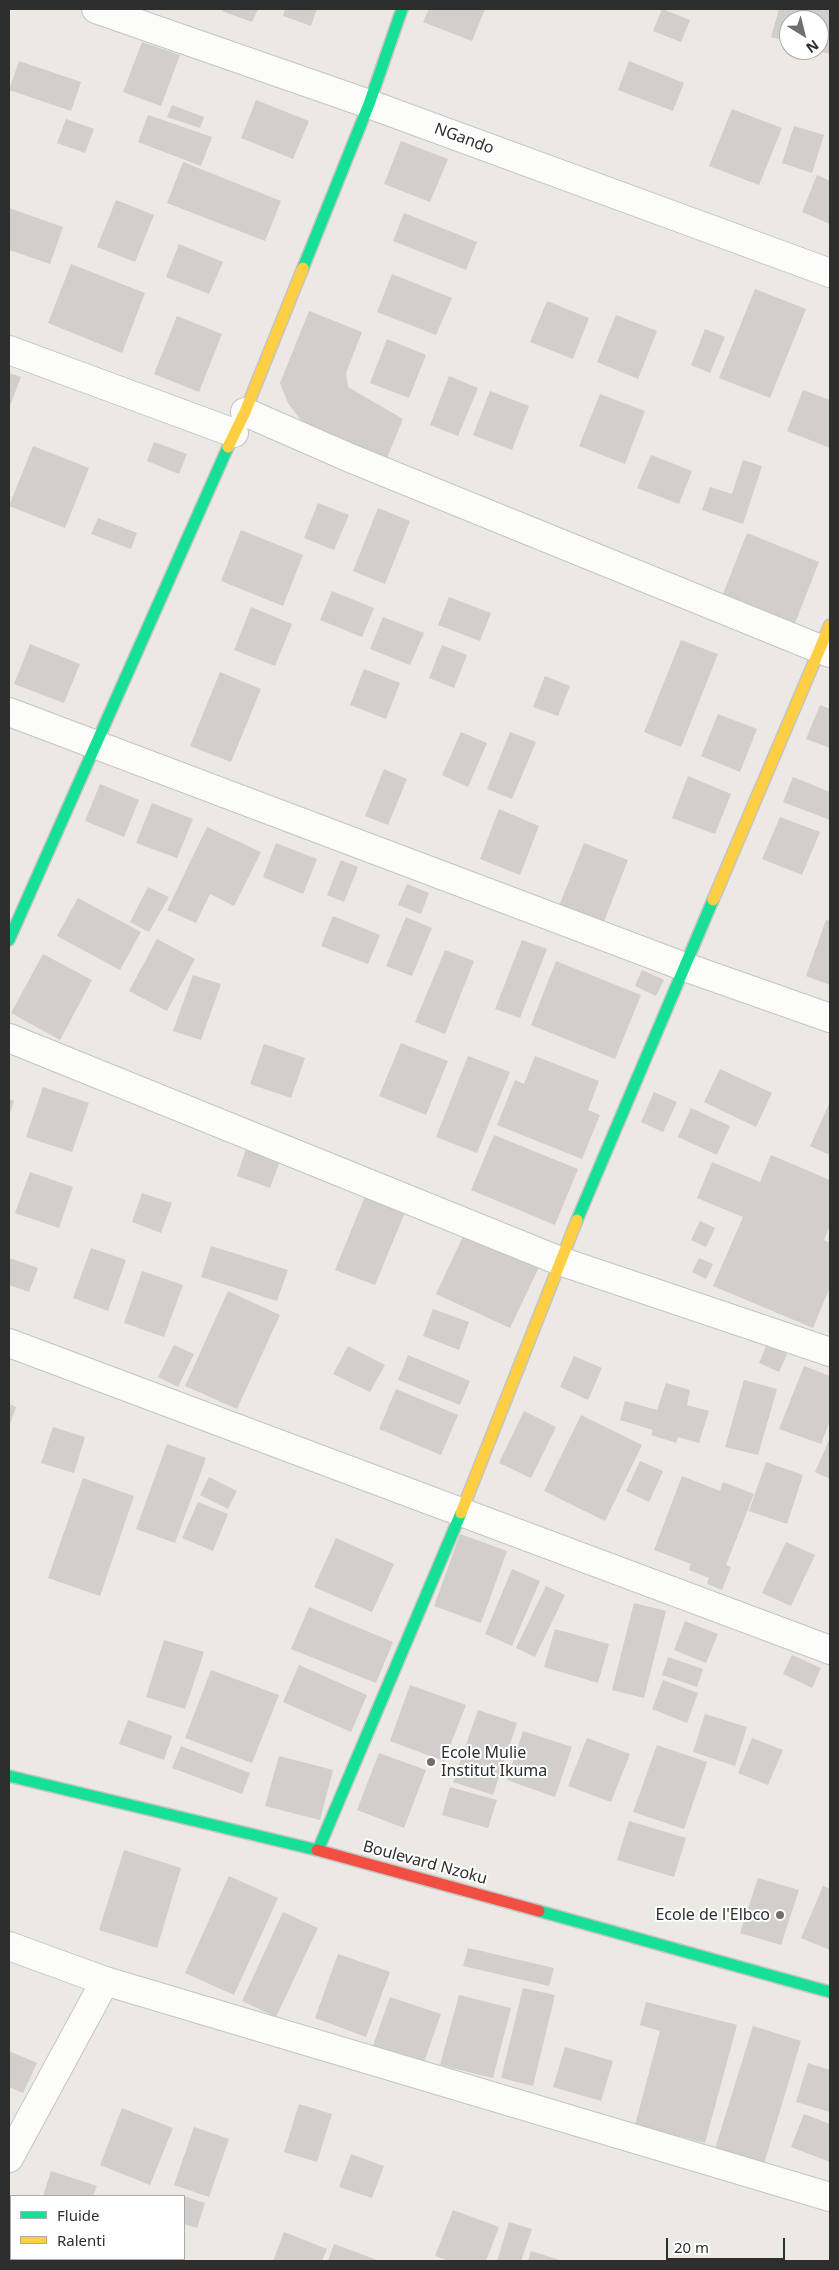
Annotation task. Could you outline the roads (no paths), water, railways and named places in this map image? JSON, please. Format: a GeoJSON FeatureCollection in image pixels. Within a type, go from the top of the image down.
{"type":"FeatureCollection","features":[{"type":"Feature","properties":{"kind":"street","name":"NGando"},"geometry":{"type":"LineString","coordinates":[[96,9],[369,104],[830,273]]}},
{"type":"Feature","properties":{"kind":"street"},"geometry":{"type":"LineString","coordinates":[[9,940],[239,422],[369,104],[402,9]]}},
{"type":"Feature","properties":{"kind":"street"},"geometry":{"type":"LineString","coordinates":[[9,350],[350,458],[827,642],[685,967],[560,1261],[462,1511],[318,1850]]}},
{"type":"Feature","properties":{"kind":"street"},"geometry":{"type":"LineString","coordinates":[[9,712],[685,967],[830,1018]]}},
{"type":"Feature","properties":{"kind":"street"},"geometry":{"type":"LineString","coordinates":[[9,1038],[560,1261],[830,1352]]}},
{"type":"Feature","properties":{"kind":"street"},"geometry":{"type":"LineString","coordinates":[[9,1343],[830,1650]]}},
{"type":"Feature","properties":{"kind":"street","name":"Boulevard Nzoku"},"geometry":{"type":"LineString","coordinates":[[9,1776],[318,1850],[830,1992]]}},
{"type":"Feature","properties":{"kind":"street"},"geometry":{"type":"LineString","coordinates":[[9,1946],[105,1981],[830,2197]]}},
{"type":"Feature","properties":{"kind":"street"},"geometry":{"type":"LineString","coordinates":[[9,2158],[105,1981]]}},
{"type":"Feature","properties":{"kind":"place","name":"Ecole Mulie Institut Ikuma"},"geometry":{"type":"Point","coordinates":[431,1762]}},
{"type":"Feature","properties":{"kind":"place","name":"Ecole de l'Elbco"},"geometry":{"type":"Point","coordinates":[780,1915]}}]}
